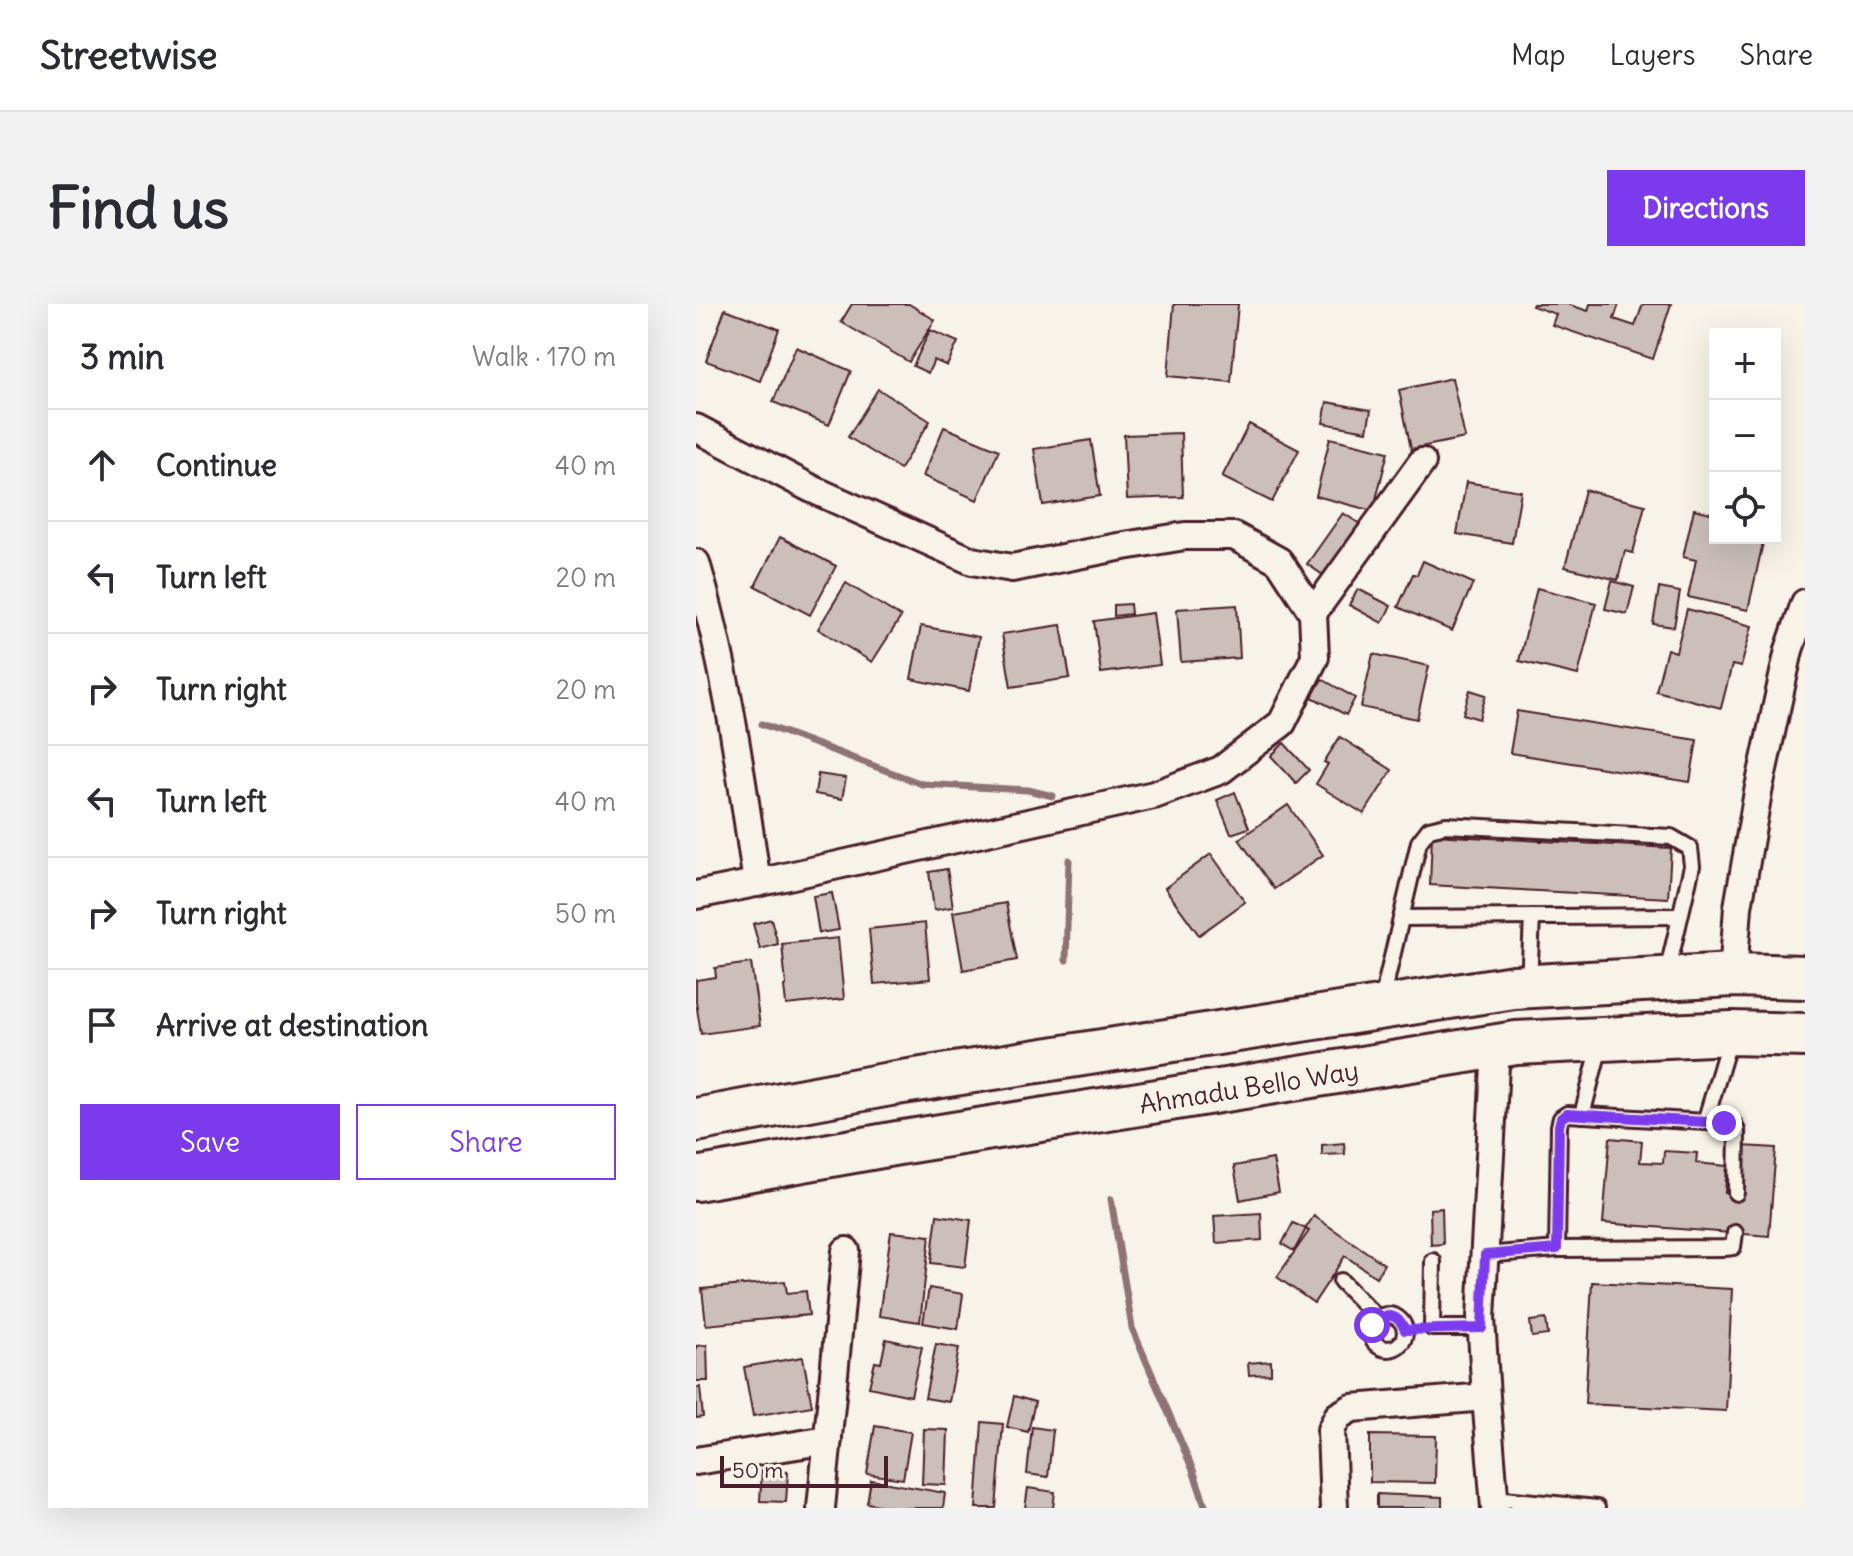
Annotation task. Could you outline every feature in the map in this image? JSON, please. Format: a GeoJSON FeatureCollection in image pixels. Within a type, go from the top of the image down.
{"type":"FeatureCollection","features":[{"type":"Feature","properties":{"kind":"main road"},"geometry":{"type":"LineString","coordinates":[[696,1120],[890,1084],[1514,987],[1733,975],[1805,977]]}},
{"type":"Feature","properties":{"kind":"main road","name":"Ahmadu Bello Way"},"geometry":{"type":"LineString","coordinates":[[696,1179],[1516,1043],[1732,1033],[1805,1035]]}},
{"type":"Feature","properties":{"kind":"street"},"geometry":{"type":"LineString","coordinates":[[696,428],[812,489],[972,561],[1012,568],[1185,536],[1234,536],[1279,561],[1313,613],[1315,657],[1282,723],[1221,770],[1154,795],[696,895]]}},
{"type":"Feature","properties":{"kind":"street"},"geometry":{"type":"LineString","coordinates":[[1313,613],[1422,462]]}},
{"type":"Feature","properties":{"kind":"street"},"geometry":{"type":"LineString","coordinates":[[696,563],[711,615],[735,732],[757,883]]}},
{"type":"Feature","properties":{"kind":"street"},"geometry":{"type":"LineString","coordinates":[[1733,975],[1738,907],[1758,792],[1797,650],[1805,603]]}},
{"type":"Feature","properties":{"kind":"street"},"geometry":{"type":"LineString","coordinates":[[1495,1503],[1482,1328],[1496,1047]]}},
{"type":"Feature","properties":{"kind":"street"},"geometry":{"type":"LineString","coordinates":[[821,1508],[846,1251]]}},
{"type":"Feature","properties":{"kind":"street"},"geometry":{"type":"LineString","coordinates":[[1334,1508],[1331,1430],[1338,1416],[1352,1408],[1486,1397]]}},
{"type":"Feature","properties":{"kind":"street"},"geometry":{"type":"LineString","coordinates":[[696,1461],[828,1440]]}},
{"type":"Feature","properties":{"kind":"lane"},"geometry":{"type":"LineString","coordinates":[[1380,1008],[1419,842],[1429,829],[1446,825],[1671,837],[1690,848],[1692,866],[1665,980]]}},
{"type":"Feature","properties":{"kind":"lane"},"geometry":{"type":"LineString","coordinates":[[1401,918],[1680,916]]}},
{"type":"Feature","properties":{"kind":"lane"},"geometry":{"type":"LineString","coordinates":[[1529,987],[1532,917]]}},
{"type":"Feature","properties":{"kind":"lane"},"geometry":{"type":"LineString","coordinates":[[1705,1122],[1732,1033]]}},
{"type":"Feature","properties":{"kind":"lane"},"geometry":{"type":"LineString","coordinates":[[1582,1115],[1601,1040]]}},
{"type":"Feature","properties":{"kind":"lane"},"geometry":{"type":"LineString","coordinates":[[1557,1249],[1559,1126],[1561,1118],[1567,1114],[1734,1125],[1737,1131],[1736,1193]]}},
{"type":"Feature","properties":{"kind":"lane"},"geometry":{"type":"LineString","coordinates":[[1485,1255],[1557,1249],[1725,1248],[1733,1247],[1735,1233]]}},
{"type":"Feature","properties":{"kind":"lane"},"geometry":{"type":"LineString","coordinates":[[1432,1328],[1433,1261]]}},
{"type":"Feature","properties":{"kind":"lane"},"geometry":{"type":"LineString","coordinates":[[1341,1281],[1377,1318]]}},
{"type":"Feature","properties":{"kind":"lane"},"geometry":{"type":"LineString","coordinates":[[1386,1315],[1401,1321],[1405,1330],[1404,1338],[1390,1349],[1381,1348],[1371,1334],[1377,1318],[1386,1315]]}},
{"type":"Feature","properties":{"kind":"lane"},"geometry":{"type":"LineString","coordinates":[[1405,1330],[1482,1328]]}},
{"type":"Feature","properties":{"kind":"lane"},"geometry":{"type":"LineString","coordinates":[[1495,1503],[1597,1508]]}},
{"type":"Feature","properties":{"kind":"building"},"geometry":{"type":"Polygon","coordinates":[[[852,304],[909,304],[935,320],[909,362],[841,322],[852,304]]]}},
{"type":"Feature","properties":{"kind":"building"},"geometry":{"type":"Polygon","coordinates":[[[1174,304],[1238,304],[1231,382],[1168,376],[1174,304]]]}},
{"type":"Feature","properties":{"kind":"building"},"geometry":{"type":"Polygon","coordinates":[[[1533,304],[1567,304],[1588,311],[1590,304],[1619,304],[1614,319],[1635,326],[1643,304],[1671,304],[1653,359],[1552,325],[1556,314],[1533,304]]]}},
{"type":"Feature","properties":{"kind":"building"},"geometry":{"type":"Polygon","coordinates":[[[725,309],[779,329],[760,381],[706,361],[725,309]]]}},
{"type":"Feature","properties":{"kind":"building"},"geometry":{"type":"Polygon","coordinates":[[[930,330],[958,342],[947,366],[934,360],[928,373],[913,366],[930,330]]]}},
{"type":"Feature","properties":{"kind":"building"},"geometry":{"type":"Polygon","coordinates":[[[796,347],[851,371],[829,425],[773,402],[796,347]]]}},
{"type":"Feature","properties":{"kind":"building"},"geometry":{"type":"Polygon","coordinates":[[[1452,378],[1465,438],[1411,449],[1399,390],[1452,378]]]}},
{"type":"Feature","properties":{"kind":"building"},"geometry":{"type":"Polygon","coordinates":[[[878,389],[930,421],[900,469],[848,437],[878,389]]]}},
{"type":"Feature","properties":{"kind":"building"},"geometry":{"type":"Polygon","coordinates":[[[1327,402],[1371,410],[1367,431],[1323,423],[1327,402]]]}},
{"type":"Feature","properties":{"kind":"building"},"geometry":{"type":"Polygon","coordinates":[[[1249,424],[1299,450],[1272,502],[1222,477],[1249,424]]]}},
{"type":"Feature","properties":{"kind":"building"},"geometry":{"type":"Polygon","coordinates":[[[944,427],[999,450],[977,500],[923,476],[944,427]]]}},
{"type":"Feature","properties":{"kind":"building"},"geometry":{"type":"Polygon","coordinates":[[[1181,433],[1183,497],[1127,499],[1124,435],[1181,433]]]}},
{"type":"Feature","properties":{"kind":"building"},"geometry":{"type":"Polygon","coordinates":[[[1330,438],[1388,452],[1373,511],[1316,496],[1330,438]]]}},
{"type":"Feature","properties":{"kind":"building"},"geometry":{"type":"Polygon","coordinates":[[[1091,440],[1100,496],[1043,505],[1034,449],[1091,440]]]}},
{"type":"Feature","properties":{"kind":"building"},"geometry":{"type":"Polygon","coordinates":[[[1466,482],[1521,491],[1512,543],[1457,534],[1466,482]]]}},
{"type":"Feature","properties":{"kind":"building"},"geometry":{"type":"Polygon","coordinates":[[[1585,490],[1645,505],[1633,553],[1625,551],[1618,580],[1565,567],[1585,490]]]}},
{"type":"Feature","properties":{"kind":"building"},"geometry":{"type":"Polygon","coordinates":[[[1694,509],[1709,513],[1709,544],[1763,544],[1748,610],[1688,597],[1696,560],[1683,557],[1694,509]]]}},
{"type":"Feature","properties":{"kind":"building"},"geometry":{"type":"Polygon","coordinates":[[[1343,513],[1360,524],[1323,575],[1307,564],[1343,513]]]}},
{"type":"Feature","properties":{"kind":"building"},"geometry":{"type":"Polygon","coordinates":[[[780,537],[836,566],[810,615],[755,586],[780,537]]]}},
{"type":"Feature","properties":{"kind":"building"},"geometry":{"type":"Polygon","coordinates":[[[1423,561],[1473,583],[1452,631],[1398,607],[1413,574],[1417,575],[1423,561]]]}},
{"type":"Feature","properties":{"kind":"building"},"geometry":{"type":"Polygon","coordinates":[[[1612,581],[1634,587],[1627,614],[1605,609],[1612,581]]]}},
{"type":"Feature","properties":{"kind":"building"},"geometry":{"type":"Polygon","coordinates":[[[846,583],[901,617],[872,662],[818,629],[846,583]]]}},
{"type":"Feature","properties":{"kind":"building"},"geometry":{"type":"Polygon","coordinates":[[[1537,588],[1596,603],[1578,675],[1519,661],[1537,588]]]}},
{"type":"Feature","properties":{"kind":"building"},"geometry":{"type":"Polygon","coordinates":[[[1659,588],[1680,592],[1674,627],[1653,624],[1659,588]]]}},
{"type":"Feature","properties":{"kind":"building"},"geometry":{"type":"Polygon","coordinates":[[[1358,589],[1391,606],[1382,623],[1349,605],[1358,589]]]}},
{"type":"Feature","properties":{"kind":"building"},"geometry":{"type":"Polygon","coordinates":[[[1130,604],[1131,614],[1114,616],[1114,605],[1130,604]]]}},
{"type":"Feature","properties":{"kind":"building"},"geometry":{"type":"Polygon","coordinates":[[[1237,605],[1240,658],[1181,662],[1177,609],[1237,605]]]}},
{"type":"Feature","properties":{"kind":"building"},"geometry":{"type":"Polygon","coordinates":[[[1687,609],[1752,626],[1741,667],[1732,665],[1721,708],[1656,691],[1667,649],[1676,652],[1687,609]]]}},
{"type":"Feature","properties":{"kind":"building"},"geometry":{"type":"Polygon","coordinates":[[[1153,613],[1160,665],[1101,673],[1094,621],[1153,613]]]}},
{"type":"Feature","properties":{"kind":"building"},"geometry":{"type":"Polygon","coordinates":[[[1061,625],[1070,678],[1011,687],[1002,634],[1061,625]]]}},
{"type":"Feature","properties":{"kind":"building"},"geometry":{"type":"Polygon","coordinates":[[[921,626],[979,637],[969,691],[911,679],[921,626]]]}},
{"type":"Feature","properties":{"kind":"building"},"geometry":{"type":"Polygon","coordinates":[[[1373,654],[1429,666],[1417,719],[1361,707],[1373,654]]]}},
{"type":"Feature","properties":{"kind":"building"},"geometry":{"type":"Polygon","coordinates":[[[1322,679],[1355,698],[1346,715],[1312,697],[1322,679]]]}},
{"type":"Feature","properties":{"kind":"building"},"geometry":{"type":"Polygon","coordinates":[[[1470,690],[1486,695],[1479,719],[1463,714],[1470,690]]]}},
{"type":"Feature","properties":{"kind":"building"},"geometry":{"type":"Polygon","coordinates":[[[1517,711],[1697,740],[1690,782],[1510,753],[1517,711]]]}},
{"type":"Feature","properties":{"kind":"building"},"geometry":{"type":"Polygon","coordinates":[[[1340,737],[1392,770],[1364,814],[1316,784],[1328,764],[1324,762],[1340,737]]]}},
{"type":"Feature","properties":{"kind":"building"},"geometry":{"type":"Polygon","coordinates":[[[1284,743],[1309,770],[1296,783],[1271,756],[1284,743]]]}},
{"type":"Feature","properties":{"kind":"building"},"geometry":{"type":"Polygon","coordinates":[[[818,774],[846,778],[842,799],[815,794],[818,774]]]}},
{"type":"Feature","properties":{"kind":"building"},"geometry":{"type":"Polygon","coordinates":[[[1235,792],[1249,828],[1231,834],[1217,800],[1235,792]]]}},
{"type":"Feature","properties":{"kind":"building"},"geometry":{"type":"Polygon","coordinates":[[[1288,805],[1323,855],[1274,889],[1239,839],[1288,805]]]}},
{"type":"Feature","properties":{"kind":"building"},"geometry":{"type":"Polygon","coordinates":[[[1432,835],[1671,848],[1668,898],[1430,885],[1432,835]]]}},
{"type":"Feature","properties":{"kind":"building"},"geometry":{"type":"Polygon","coordinates":[[[1211,854],[1245,902],[1199,935],[1165,888],[1211,854]]]}},
{"type":"Feature","properties":{"kind":"building"},"geometry":{"type":"Polygon","coordinates":[[[947,869],[953,907],[934,910],[929,872],[947,869]]]}},
{"type":"Feature","properties":{"kind":"building"},"geometry":{"type":"Polygon","coordinates":[[[832,893],[839,930],[819,933],[813,896],[832,893]]]}},
{"type":"Feature","properties":{"kind":"building"},"geometry":{"type":"Polygon","coordinates":[[[1006,903],[1017,960],[963,970],[953,912],[1006,903]]]}},
{"type":"Feature","properties":{"kind":"building"},"geometry":{"type":"Polygon","coordinates":[[[771,919],[778,944],[760,949],[753,924],[771,919]]]}},
{"type":"Feature","properties":{"kind":"building"},"geometry":{"type":"Polygon","coordinates":[[[925,923],[930,979],[874,984],[869,929],[925,923]]]}},
{"type":"Feature","properties":{"kind":"building"},"geometry":{"type":"Polygon","coordinates":[[[838,938],[844,999],[786,1005],[782,944],[838,938]]]}},
{"type":"Feature","properties":{"kind":"building"},"geometry":{"type":"Polygon","coordinates":[[[751,963],[760,1026],[701,1034],[696,980],[716,977],[715,968],[751,963]]]}},
{"type":"Feature","properties":{"kind":"building"},"geometry":{"type":"Polygon","coordinates":[[[1610,1138],[1642,1141],[1640,1162],[1663,1163],[1664,1151],[1697,1153],[1696,1163],[1727,1166],[1725,1192],[1736,1193],[1743,1146],[1776,1148],[1769,1236],[1603,1223],[1610,1138]]]}},
{"type":"Feature","properties":{"kind":"building"},"geometry":{"type":"Polygon","coordinates":[[[1344,1143],[1345,1154],[1322,1155],[1322,1145],[1344,1143]]]}},
{"type":"Feature","properties":{"kind":"building"},"geometry":{"type":"Polygon","coordinates":[[[1273,1159],[1279,1192],[1240,1200],[1234,1166],[1273,1159]]]}},
{"type":"Feature","properties":{"kind":"building"},"geometry":{"type":"Polygon","coordinates":[[[1442,1208],[1443,1244],[1431,1245],[1430,1209],[1442,1208]]]}},
{"type":"Feature","properties":{"kind":"building"},"geometry":{"type":"Polygon","coordinates":[[[1261,1213],[1262,1240],[1216,1243],[1214,1216],[1261,1213]]]}},
{"type":"Feature","properties":{"kind":"building"},"geometry":{"type":"Polygon","coordinates":[[[937,1215],[971,1220],[965,1267],[931,1263],[937,1215]]]}},
{"type":"Feature","properties":{"kind":"building"},"geometry":{"type":"Polygon","coordinates":[[[1314,1216],[1384,1264],[1376,1277],[1345,1256],[1314,1303],[1277,1277],[1309,1231],[1305,1229],[1314,1216]]]}},
{"type":"Feature","properties":{"kind":"building"},"geometry":{"type":"Polygon","coordinates":[[[1293,1223],[1306,1229],[1294,1251],[1282,1244],[1293,1223]]]}},
{"type":"Feature","properties":{"kind":"building"},"geometry":{"type":"Polygon","coordinates":[[[891,1232],[930,1236],[920,1322],[879,1316],[891,1232]]]}},
{"type":"Feature","properties":{"kind":"building"},"geometry":{"type":"Polygon","coordinates":[[[785,1281],[787,1293],[806,1291],[809,1315],[706,1325],[702,1289],[785,1281]]]}},
{"type":"Feature","properties":{"kind":"building"},"geometry":{"type":"Polygon","coordinates":[[[1592,1282],[1732,1289],[1726,1411],[1585,1404],[1592,1282]]]}},
{"type":"Feature","properties":{"kind":"building"},"geometry":{"type":"Polygon","coordinates":[[[929,1288],[963,1294],[958,1329],[923,1323],[929,1288]]]}},
{"type":"Feature","properties":{"kind":"building"},"geometry":{"type":"Polygon","coordinates":[[[1546,1319],[1548,1335],[1532,1337],[1530,1321],[1546,1319]]]}},
{"type":"Feature","properties":{"kind":"building"},"geometry":{"type":"Polygon","coordinates":[[[886,1339],[922,1347],[911,1396],[869,1387],[875,1362],[881,1363],[886,1339]]]}},
{"type":"Feature","properties":{"kind":"building"},"geometry":{"type":"Polygon","coordinates":[[[936,1344],[959,1348],[949,1402],[925,1398],[936,1344]]]}},
{"type":"Feature","properties":{"kind":"building"},"geometry":{"type":"Polygon","coordinates":[[[707,1345],[708,1381],[696,1381],[696,1346],[707,1345]]]}},
{"type":"Feature","properties":{"kind":"building"},"geometry":{"type":"Polygon","coordinates":[[[803,1357],[812,1406],[753,1416],[744,1367],[803,1357]]]}},
{"type":"Feature","properties":{"kind":"building"},"geometry":{"type":"Polygon","coordinates":[[[1271,1361],[1271,1374],[1249,1375],[1248,1363],[1271,1361]]]}},
{"type":"Feature","properties":{"kind":"building"},"geometry":{"type":"Polygon","coordinates":[[[700,1387],[703,1417],[696,1418],[696,1388],[700,1387]]]}},
{"type":"Feature","properties":{"kind":"building"},"geometry":{"type":"Polygon","coordinates":[[[1014,1396],[1035,1402],[1028,1432],[1007,1427],[1014,1396]]]}},
{"type":"Feature","properties":{"kind":"building"},"geometry":{"type":"Polygon","coordinates":[[[982,1422],[1003,1424],[996,1508],[976,1508],[982,1422]]]}},
{"type":"Feature","properties":{"kind":"building"},"geometry":{"type":"Polygon","coordinates":[[[875,1426],[911,1432],[903,1479],[867,1474],[875,1426]]]}},
{"type":"Feature","properties":{"kind":"building"},"geometry":{"type":"Polygon","coordinates":[[[1032,1427],[1053,1430],[1048,1477],[1027,1474],[1032,1427]]]}},
{"type":"Feature","properties":{"kind":"building"},"geometry":{"type":"Polygon","coordinates":[[[924,1429],[948,1430],[946,1485],[922,1484],[924,1429]]]}},
{"type":"Feature","properties":{"kind":"building"},"geometry":{"type":"Polygon","coordinates":[[[1370,1435],[1436,1436],[1435,1483],[1370,1482],[1370,1435]]]}},
{"type":"Feature","properties":{"kind":"building"},"geometry":{"type":"Polygon","coordinates":[[[762,1470],[788,1472],[786,1502],[760,1501],[762,1470]]]}},
{"type":"Feature","properties":{"kind":"building"},"geometry":{"type":"Polygon","coordinates":[[[871,1480],[945,1493],[943,1508],[896,1508],[867,1503],[871,1480]]]}},
{"type":"Feature","properties":{"kind":"building"},"geometry":{"type":"Polygon","coordinates":[[[1028,1488],[1055,1492],[1053,1508],[1025,1508],[1028,1488]]]}},
{"type":"Feature","properties":{"kind":"building"},"geometry":{"type":"Polygon","coordinates":[[[1377,1494],[1442,1497],[1442,1508],[1377,1508],[1377,1494]]]}},
{"type":"Feature","properties":{"kind":"waterway"},"geometry":{"type":"LineString","coordinates":[[762,724],[922,784],[1028,790],[1053,796]]}},
{"type":"Feature","properties":{"kind":"waterway"},"geometry":{"type":"LineString","coordinates":[[1066,960],[1069,860]]}},
{"type":"Feature","properties":{"kind":"waterway"},"geometry":{"type":"LineString","coordinates":[[1111,1199],[1132,1328],[1193,1470],[1206,1508]]}},
{"type":"Feature","properties":{"kind":"route"},"geometry":{"type":"LineString","coordinates":[[1372,1325],[1377,1318],[1386,1315],[1401,1321],[1405,1330],[1482,1328],[1485,1255],[1557,1249],[1559,1126],[1561,1118],[1567,1114],[1724,1123]]}}]}
